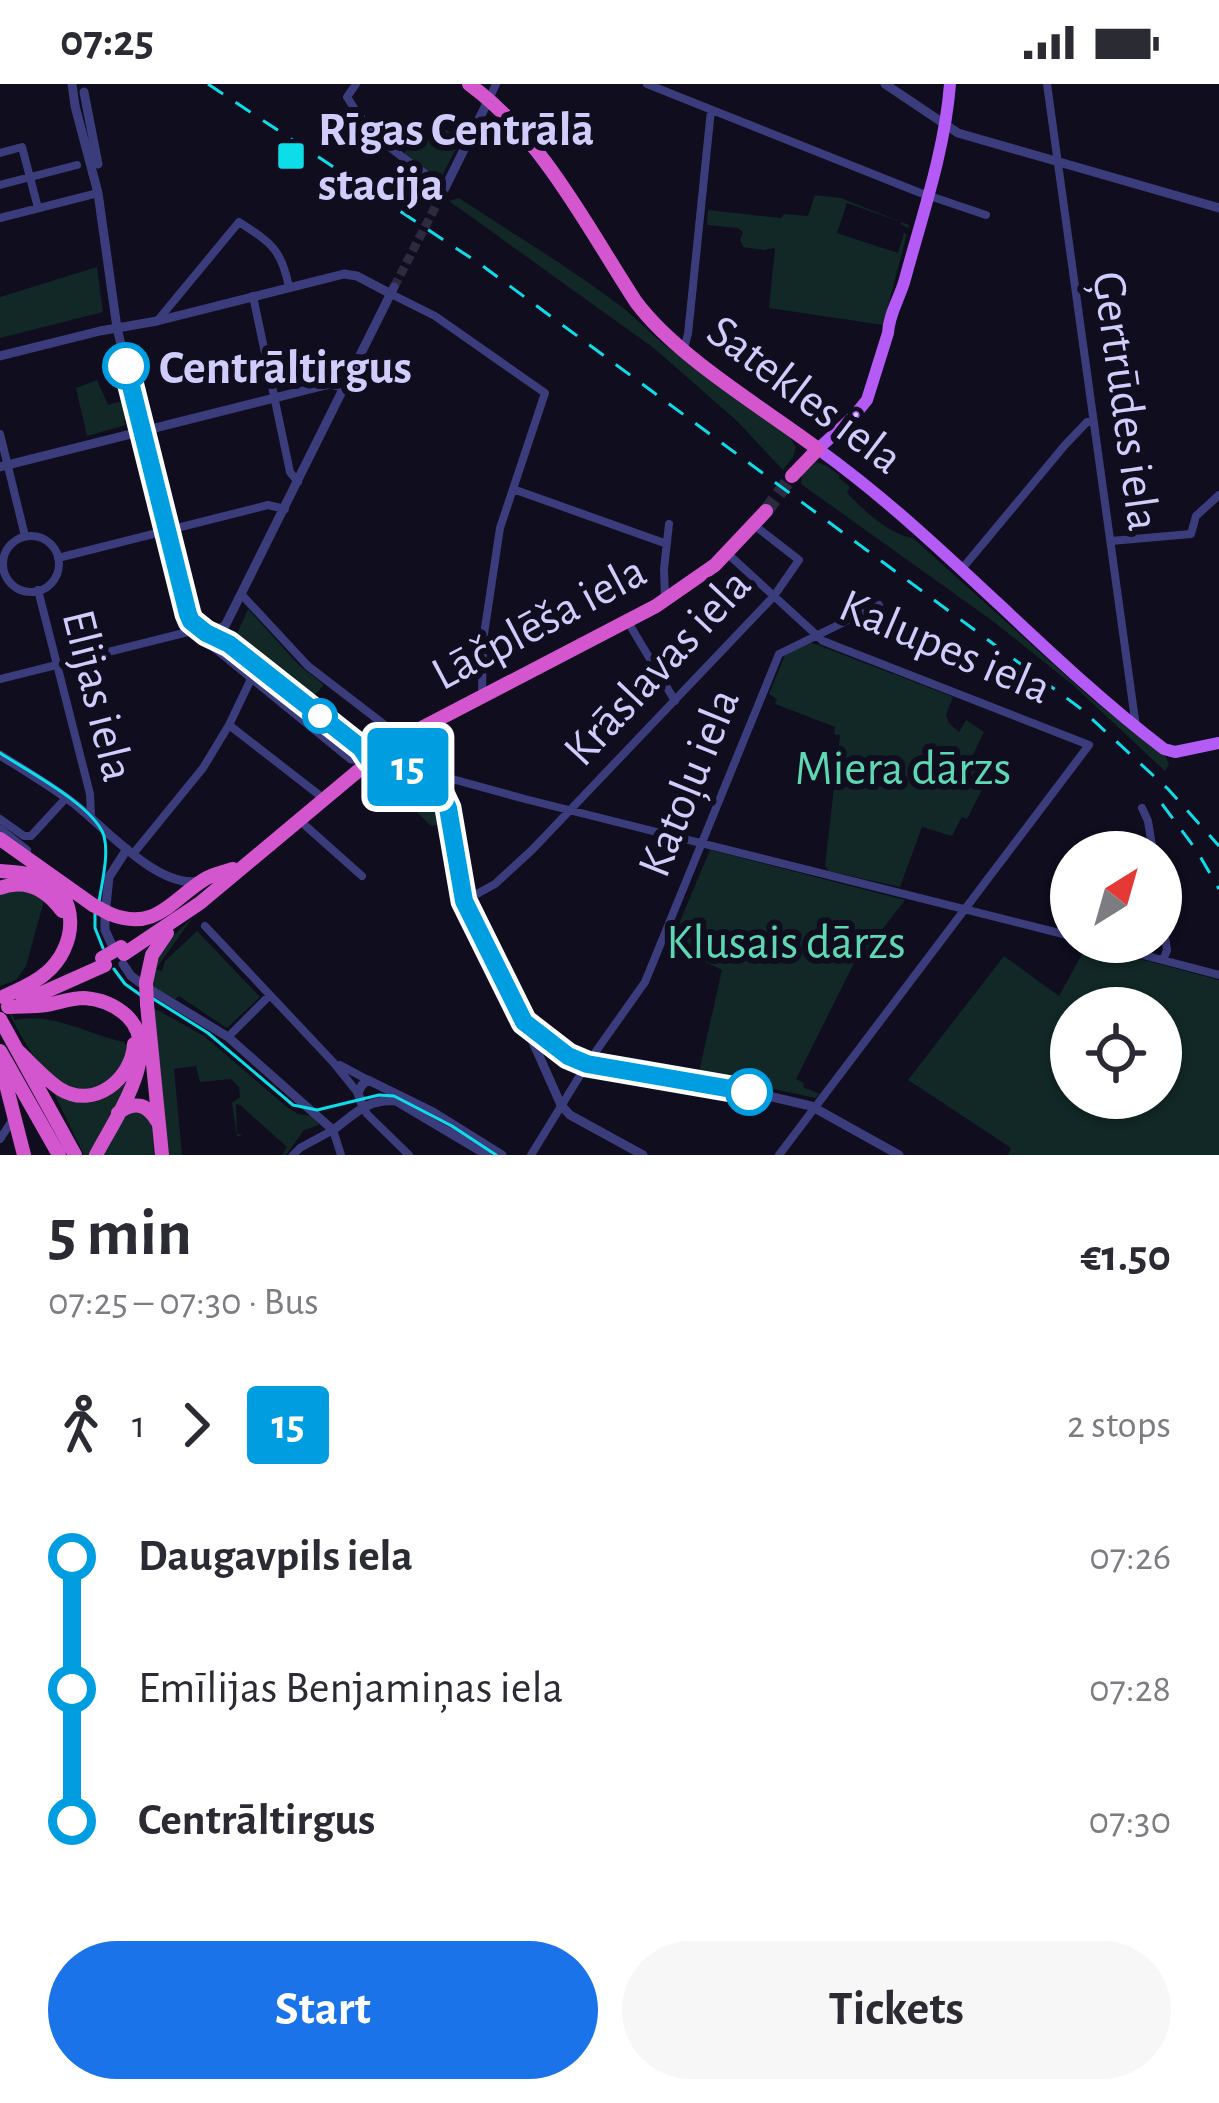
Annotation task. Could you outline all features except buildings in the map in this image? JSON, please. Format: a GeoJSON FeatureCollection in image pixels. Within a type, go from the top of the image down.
{"type":"FeatureCollection","features":[{"type":"Feature","properties":{"kind":"highway","name":"Satekles iela"},"geometry":{"type":"LineString","coordinates":[[469,84],[493,92],[646,316],[683,349],[818,448]]}},
{"type":"Feature","properties":{"kind":"highway"},"geometry":{"type":"LineString","coordinates":[[792,476],[818,448]]}},
{"type":"Feature","properties":{"kind":"highway","name":"Lāčplēša iela"},"geometry":{"type":"LineString","coordinates":[[120,952],[225,880],[402,737],[665,600],[728,554],[766,512]]}},
{"type":"Feature","properties":{"kind":"highway"},"geometry":{"type":"LineString","coordinates":[[6,833],[49,873],[125,920],[157,915],[183,900]]}},
{"type":"Feature","properties":{"kind":"highway"},"geometry":{"type":"LineString","coordinates":[[154,929],[205,879],[243,865]]}},
{"type":"Feature","properties":{"kind":"highway"},"geometry":{"type":"LineString","coordinates":[[0,871],[34,875],[51,883],[68,906],[71,927],[62,956],[2,1006]]}},
{"type":"Feature","properties":{"kind":"highway","name":"Lāčplēša iela"},"geometry":{"type":"LineString","coordinates":[[120,952],[183,900],[218,889],[225,880]]}},
{"type":"Feature","properties":{"kind":"highway"},"geometry":{"type":"LineString","coordinates":[[0,888],[19,883],[48,895],[64,913],[68,938]]}},
{"type":"Feature","properties":{"kind":"highway"},"geometry":{"type":"LineString","coordinates":[[159,1155],[146,990],[155,949],[183,900]]}},
{"type":"Feature","properties":{"kind":"highway"},"geometry":{"type":"LineString","coordinates":[[2,1006],[120,952]]}},
{"type":"Feature","properties":{"kind":"highway"},"geometry":{"type":"LineString","coordinates":[[2,1006],[81,998],[111,1005],[129,1018],[142,1044],[139,1070],[96,1155]]}},
{"type":"Feature","properties":{"kind":"highway"},"geometry":{"type":"LineString","coordinates":[[2,1006],[18,1051],[75,1155]]}},
{"type":"Feature","properties":{"kind":"highway"},"geometry":{"type":"LineString","coordinates":[[18,1051],[64,1091],[98,1094],[116,1084],[134,1054],[132,1034],[121,1012]]}},
{"type":"Feature","properties":{"kind":"highway"},"geometry":{"type":"LineString","coordinates":[[0,1051],[59,1155]]}},
{"type":"Feature","properties":{"kind":"highway"},"geometry":{"type":"LineString","coordinates":[[0,1061],[25,1155]]}},
{"type":"Feature","properties":{"kind":"highway"},"geometry":{"type":"LineString","coordinates":[[116,1115],[137,1105],[148,1109],[157,1122]]}},
{"type":"Feature","properties":{"kind":"main road"},"geometry":{"type":"LineString","coordinates":[[818,448],[866,400],[901,301],[946,125],[950,84]]}},
{"type":"Feature","properties":{"kind":"main road","name":"Satekles iela"},"geometry":{"type":"LineString","coordinates":[[818,448],[908,521],[1136,728],[1169,752],[1219,743]]}},
{"type":"Feature","properties":{"kind":"street"},"geometry":{"type":"LineString","coordinates":[[72,84],[98,193],[118,328],[191,621],[229,644],[361,748],[369,760]]}},
{"type":"Feature","properties":{"kind":"street"},"geometry":{"type":"LineString","coordinates":[[356,84],[347,97],[368,128],[443,191],[493,92]]}},
{"type":"Feature","properties":{"kind":"street"},"geometry":{"type":"LineString","coordinates":[[647,84],[986,215]]}},
{"type":"Feature","properties":{"kind":"street"},"geometry":{"type":"LineString","coordinates":[[885,84],[958,133],[1219,208]]}},
{"type":"Feature","properties":{"kind":"street","name":"Ģertrūdes iela"},"geometry":{"type":"LineString","coordinates":[[1047,84],[1136,728]]}},
{"type":"Feature","properties":{"kind":"street"},"geometry":{"type":"LineString","coordinates":[[84,92],[98,193]]}},
{"type":"Feature","properties":{"kind":"street"},"geometry":{"type":"LineString","coordinates":[[683,349],[711,110]]}},
{"type":"Feature","properties":{"kind":"street"},"geometry":{"type":"LineString","coordinates":[[0,153],[22,147],[38,208]]}},
{"type":"Feature","properties":{"kind":"street"},"geometry":{"type":"LineString","coordinates":[[0,185],[77,165]]}},
{"type":"Feature","properties":{"kind":"street"},"geometry":{"type":"LineString","coordinates":[[0,218],[98,193]]}},
{"type":"Feature","properties":{"kind":"street"},"geometry":{"type":"LineString","coordinates":[[157,321],[239,222],[277,250],[290,287]]}},
{"type":"Feature","properties":{"kind":"street"},"geometry":{"type":"LineString","coordinates":[[0,356],[349,274],[393,291],[447,323],[545,393],[500,528],[483,640],[482,697]]}},
{"type":"Feature","properties":{"kind":"street"},"geometry":{"type":"LineString","coordinates":[[0,679],[225,626],[393,291]]}},
{"type":"Feature","properties":{"kind":"street"},"geometry":{"type":"LineString","coordinates":[[253,296],[290,472],[298,482]]}},
{"type":"Feature","properties":{"kind":"street"},"geometry":{"type":"LineString","coordinates":[[4,466],[330,384],[345,388]]}},
{"type":"Feature","properties":{"kind":"street"},"geometry":{"type":"LineString","coordinates":[[961,570],[1065,445],[1087,422],[1094,422]]}},
{"type":"Feature","properties":{"kind":"street"},"geometry":{"type":"LineString","coordinates":[[0,434],[4,466],[25,536]]}},
{"type":"Feature","properties":{"kind":"street"},"geometry":{"type":"LineString","coordinates":[[514,489],[667,544]]}},
{"type":"Feature","properties":{"kind":"street"},"geometry":{"type":"LineString","coordinates":[[1111,541],[1191,534],[1196,516],[1219,495]]}},
{"type":"Feature","properties":{"kind":"street"},"geometry":{"type":"LineString","coordinates":[[58,557],[268,506],[285,509]]}},
{"type":"Feature","properties":{"kind":"street"},"geometry":{"type":"LineString","coordinates":[[665,600],[669,524]]}},
{"type":"Feature","properties":{"kind":"street","name":"Krāslavas iela"},"geometry":{"type":"LineString","coordinates":[[464,901],[505,876],[774,596],[799,560],[754,525]]}},
{"type":"Feature","properties":{"kind":"street","name":"Elijas iela"},"geometry":{"type":"LineString","coordinates":[[25,536],[42,538],[58,557],[57,574],[38,590],[21,590],[2,572],[5,553],[25,536]]}},
{"type":"Feature","properties":{"kind":"street","name":"Kalupes iela"},"geometry":{"type":"LineString","coordinates":[[728,554],[834,646],[1089,745],[966,909]]}},
{"type":"Feature","properties":{"kind":"street","name":"Elijas iela"},"geometry":{"type":"LineString","coordinates":[[38,590],[90,794],[91,818]]}},
{"type":"Feature","properties":{"kind":"street"},"geometry":{"type":"LineString","coordinates":[[242,595],[312,670],[402,737],[446,802],[464,901],[561,1106],[644,1155]]}},
{"type":"Feature","properties":{"kind":"street","name":"Katoļu iela"},"geometry":{"type":"LineString","coordinates":[[531,1155],[645,982],[779,654],[879,605]]}},
{"type":"Feature","properties":{"kind":"street"},"geometry":{"type":"LineString","coordinates":[[628,622],[674,701]]}},
{"type":"Feature","properties":{"kind":"street"},"geometry":{"type":"LineString","coordinates":[[206,633],[215,648],[251,680],[351,759],[384,761],[1050,931]]}},
{"type":"Feature","properties":{"kind":"street"},"geometry":{"type":"LineString","coordinates":[[251,680],[198,776],[111,871],[103,910],[105,930],[131,976],[146,990],[228,1037],[333,1130],[341,1155]]}},
{"type":"Feature","properties":{"kind":"street"},"geometry":{"type":"LineString","coordinates":[[1111,709],[1125,704],[1131,691]]}},
{"type":"Feature","properties":{"kind":"street"},"geometry":{"type":"LineString","coordinates":[[229,725],[323,798]]}},
{"type":"Feature","properties":{"kind":"street"},"geometry":{"type":"LineString","coordinates":[[0,754],[66,798],[183,900]]}},
{"type":"Feature","properties":{"kind":"street"},"geometry":{"type":"LineString","coordinates":[[0,819],[6,833],[31,836],[66,798]]}},
{"type":"Feature","properties":{"kind":"street"},"geometry":{"type":"LineString","coordinates":[[1142,808],[1148,831]]}},
{"type":"Feature","properties":{"kind":"street"},"geometry":{"type":"LineString","coordinates":[[298,820],[362,876]]}},
{"type":"Feature","properties":{"kind":"street"},"geometry":{"type":"LineString","coordinates":[[0,829],[49,873]]}},
{"type":"Feature","properties":{"kind":"street"},"geometry":{"type":"LineString","coordinates":[[779,1155],[966,909]]}},
{"type":"Feature","properties":{"kind":"street"},"geometry":{"type":"LineString","coordinates":[[205,926],[333,1062],[367,1114],[409,1155]]}},
{"type":"Feature","properties":{"kind":"street"},"geometry":{"type":"LineString","coordinates":[[1180,963],[1219,975]]}},
{"type":"Feature","properties":{"kind":"street"},"geometry":{"type":"LineString","coordinates":[[228,1037],[270,996]]}},
{"type":"Feature","properties":{"kind":"street"},"geometry":{"type":"LineString","coordinates":[[524,1022],[568,1056]]}},
{"type":"Feature","properties":{"kind":"street"},"geometry":{"type":"LineString","coordinates":[[541,1059],[545,1048],[587,1064],[816,1108],[899,1155]]}},
{"type":"Feature","properties":{"kind":"street"},"geometry":{"type":"LineString","coordinates":[[333,1062],[433,1112],[502,1155]]}},
{"type":"Feature","properties":{"kind":"street"},"geometry":{"type":"LineString","coordinates":[[358,1094],[368,1080]]}},
{"type":"Feature","properties":{"kind":"street"},"geometry":{"type":"LineString","coordinates":[[292,1155],[362,1106],[389,1100],[487,1155]]}},
{"type":"Feature","properties":{"kind":"street"},"geometry":{"type":"LineString","coordinates":[[0,1139],[15,1118]]}},
{"type":"Feature","properties":{"kind":"green space"},"geometry":{"type":"Polygon","coordinates":[[[428,119],[461,139],[441,178],[403,155],[428,119]]]}},
{"type":"Feature","properties":{"kind":"green space"},"geometry":{"type":"Polygon","coordinates":[[[815,195],[841,198],[909,225],[847,203],[837,233],[898,253],[907,234],[883,325],[769,308],[775,248],[743,247],[743,232],[738,228],[707,225],[708,210],[781,218],[784,214],[808,216],[815,195]]]}},
{"type":"Feature","properties":{"kind":"green space"},"geometry":{"type":"Polygon","coordinates":[[[459,198],[599,290],[673,351],[786,432],[796,447],[783,470],[737,421],[655,349],[449,201],[459,198]]]}},
{"type":"Feature","properties":{"kind":"green space"},"geometry":{"type":"Polygon","coordinates":[[[97,267],[103,312],[0,338],[0,297],[97,267]]]}},
{"type":"Feature","properties":{"kind":"green space"},"geometry":{"type":"Polygon","coordinates":[[[118,377],[128,415],[126,425],[87,436],[76,388],[97,380],[108,405],[122,401],[118,377]]]}},
{"type":"Feature","properties":{"kind":"green space"},"geometry":{"type":"Polygon","coordinates":[[[816,462],[840,476],[850,487],[847,493],[869,514],[913,538],[1093,700],[1166,757],[1165,771],[1074,686],[994,622],[801,484],[802,474],[816,462]]]}},
{"type":"Feature","properties":{"kind":"green space"},"geometry":{"type":"Polygon","coordinates":[[[248,609],[324,685],[315,695],[237,634],[248,609]]]}},
{"type":"Feature","properties":{"kind":"green space","name":"Miera dārzs"},"geometry":{"type":"Polygon","coordinates":[[[810,642],[953,697],[946,715],[949,723],[959,732],[966,720],[984,732],[973,755],[994,766],[967,819],[962,817],[952,836],[922,827],[900,887],[829,871],[825,866],[840,735],[834,734],[835,727],[775,704],[777,699],[769,694],[785,655],[810,642]]]}},
{"type":"Feature","properties":{"kind":"green space"},"geometry":{"type":"Polygon","coordinates":[[[380,768],[425,783],[437,799],[444,824],[431,826],[391,786],[377,796],[360,779],[380,768]]]}},
{"type":"Feature","properties":{"kind":"green space","name":"Klusais dārzs"},"geometry":{"type":"Polygon","coordinates":[[[710,850],[905,900],[864,963],[855,961],[796,1079],[820,1094],[815,1098],[698,1076],[722,970],[670,945],[710,850]]]}},
{"type":"Feature","properties":{"kind":"green space"},"geometry":{"type":"Polygon","coordinates":[[[28,888],[44,901],[26,966],[16,980],[0,986],[0,892],[28,888]]]}},
{"type":"Feature","properties":{"kind":"green space"},"geometry":{"type":"Polygon","coordinates":[[[193,917],[156,969],[162,971],[165,961],[197,931],[260,997],[227,1028],[179,996],[175,999],[150,985],[157,963],[165,947],[193,917]]]}},
{"type":"Feature","properties":{"kind":"green space"},"geometry":{"type":"Polygon","coordinates":[[[1004,956],[1050,989],[1050,1119],[1182,1119],[1182,987],[1064,987],[1077,963],[1155,963],[1219,980],[1219,1155],[1008,1155],[1011,1148],[908,1080],[1004,956]]]}},
{"type":"Feature","properties":{"kind":"green space"},"geometry":{"type":"Polygon","coordinates":[[[0,993],[15,1020],[43,1019],[130,1044],[128,1061],[99,1090],[69,1090],[38,1062],[0,993]]]}},
{"type":"Feature","properties":{"kind":"green space"},"geometry":{"type":"Polygon","coordinates":[[[152,1007],[204,1036],[287,1107],[312,1116],[319,1125],[304,1130],[282,1155],[287,1147],[236,1104],[237,1134],[243,1134],[237,1137],[232,1103],[240,1097],[239,1087],[231,1079],[200,1082],[196,1066],[174,1069],[182,1155],[168,1155],[152,1007]]]}},
{"type":"Feature","properties":{"kind":"green space"},"geometry":{"type":"Polygon","coordinates":[[[132,1070],[125,1112],[142,1111],[152,1124],[154,1155],[84,1155],[51,1087],[72,1099],[132,1070]]]}},
{"type":"Feature","properties":{"kind":"tunnel"},"geometry":{"type":"LineString","coordinates":[[394,287],[441,196]]}},
{"type":"Feature","properties":{"kind":"tunnel"},"geometry":{"type":"LineString","coordinates":[[766,511],[792,476]]}},
{"type":"Feature","properties":{"kind":"tram line"},"geometry":{"type":"LineString","coordinates":[[0,753],[58,790],[98,825],[106,852],[99,902]]}},
{"type":"Feature","properties":{"kind":"tram line"},"geometry":{"type":"LineString","coordinates":[[95,912],[103,948]]}},
{"type":"Feature","properties":{"kind":"tram line"},"geometry":{"type":"LineString","coordinates":[[114,969],[142,996]]}},
{"type":"Feature","properties":{"kind":"tram line"},"geometry":{"type":"LineString","coordinates":[[152,998],[208,1033],[293,1105],[317,1110],[379,1095],[394,1096],[496,1155]]}},
{"type":"Feature","properties":{"kind":"railway"},"geometry":{"type":"LineString","coordinates":[[208,84],[480,264],[1080,708],[1168,789],[1219,846]]}},
{"type":"Feature","properties":{"kind":"railway"},"geometry":{"type":"LineString","coordinates":[[1162,804],[1219,889]]}},
{"type":"Feature","properties":{"kind":"bus line","name":"15"},"geometry":{"type":"LineString","coordinates":[[126,366],[191,621],[229,644],[361,748],[369,760],[423,771],[433,782],[448,808],[464,901],[524,1022],[568,1056],[587,1064],[749,1092]]}},
{"type":"Feature","properties":{"kind":"place","name":"Rīgas Centrālā stacija"},"geometry":{"type":"Point","coordinates":[291,156]}},
{"type":"Feature","properties":{"kind":"place","name":"Centrāltirgus"},"geometry":{"type":"Point","coordinates":[126,366]}}]}
